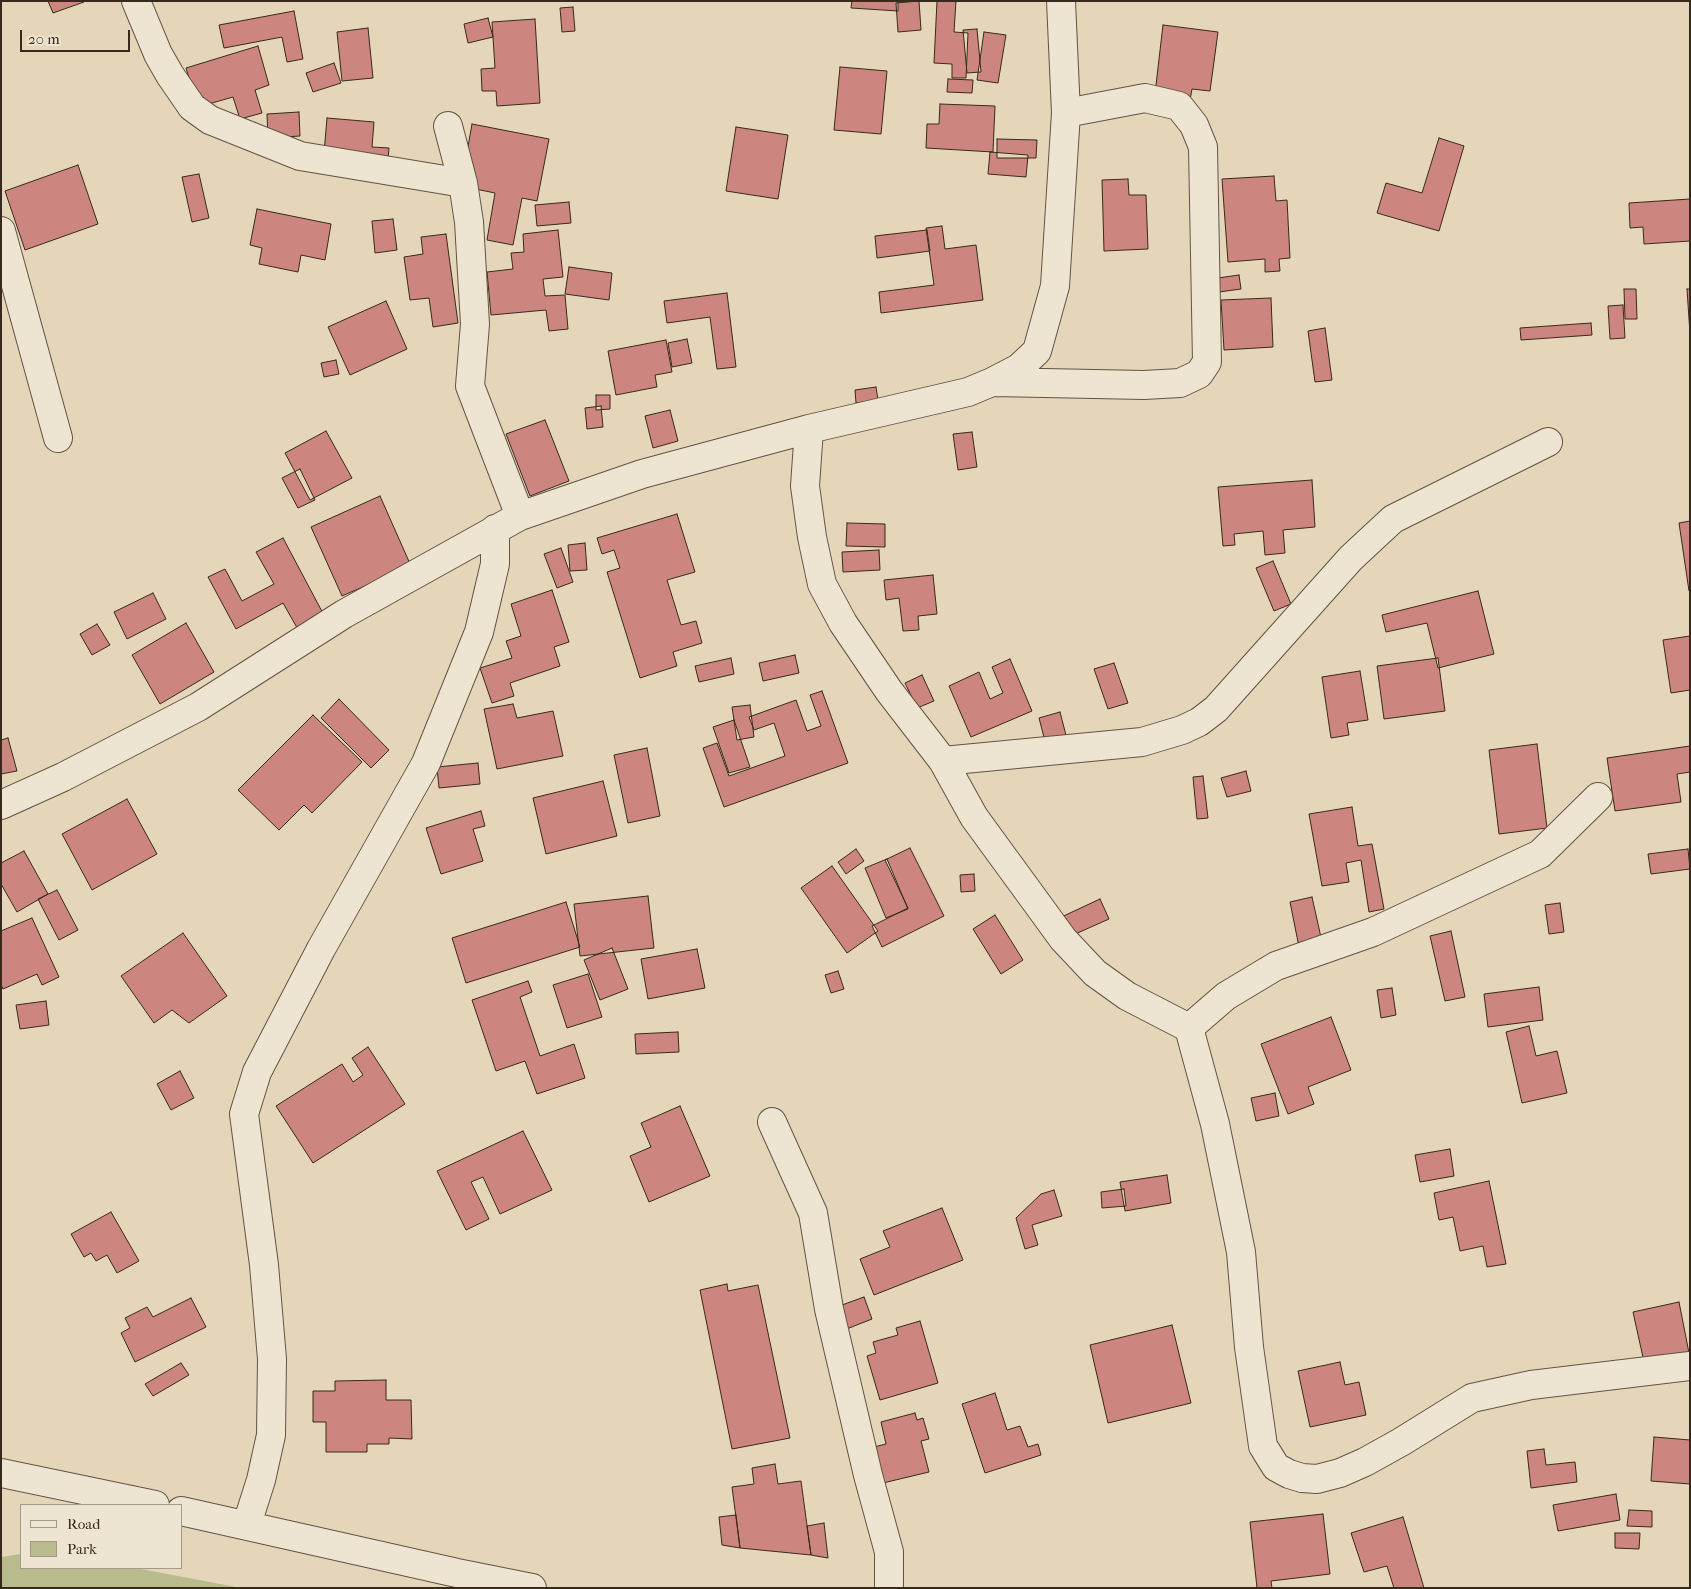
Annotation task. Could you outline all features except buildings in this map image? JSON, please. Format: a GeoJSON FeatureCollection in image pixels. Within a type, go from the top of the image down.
{"type":"FeatureCollection","features":[{"type":"Feature","properties":{"kind":"street"},"geometry":{"type":"LineString","coordinates":[[136,1],[158,54],[170,75],[192,107],[210,120],[300,156],[463,183]]}},
{"type":"Feature","properties":{"kind":"street"},"geometry":{"type":"LineString","coordinates":[[1,805],[63,777],[198,707],[344,614],[520,516],[642,474],[809,429],[968,392],[1018,368],[1037,351],[1055,286],[1066,113],[1062,1]]}},
{"type":"Feature","properties":{"kind":"street"},"geometry":{"type":"LineString","coordinates":[[992,382],[1144,385],[1180,383],[1199,374],[1207,362],[1203,147],[1194,125],[1179,106],[1145,98],[1066,113]]}},
{"type":"Feature","properties":{"kind":"street"},"geometry":{"type":"LineString","coordinates":[[448,126],[463,183],[469,222],[475,324],[470,386],[520,516]]}},
{"type":"Feature","properties":{"kind":"street"},"geometry":{"type":"LineString","coordinates":[[1,231],[58,438]]}},
{"type":"Feature","properties":{"kind":"street"},"geometry":{"type":"LineString","coordinates":[[809,429],[805,486],[812,537],[822,584],[843,623],[889,691],[943,761],[974,817],[1063,940],[1095,973],[1127,996],[1189,1028],[1214,1124],[1241,1252],[1249,1348],[1263,1446],[1276,1467],[1302,1478],[1317,1479],[1340,1473],[1364,1462],[1401,1442],[1472,1398],[1531,1385],[1690,1366]]}},
{"type":"Feature","properties":{"kind":"street"},"geometry":{"type":"LineString","coordinates":[[943,761],[1142,742],[1182,730],[1198,722],[1216,709],[1351,558],[1393,519],[1548,442]]}},
{"type":"Feature","properties":{"kind":"street"},"geometry":{"type":"LineString","coordinates":[[247,1524],[261,1480],[271,1436],[273,1395],[264,1265],[244,1114],[257,1072],[321,949],[426,763],[479,632],[495,564],[495,529]]}},
{"type":"Feature","properties":{"kind":"street"},"geometry":{"type":"LineString","coordinates":[[1189,1028],[1226,996],[1276,966],[1372,932],[1540,854],[1598,797]]}},
{"type":"Feature","properties":{"kind":"street"},"geometry":{"type":"LineString","coordinates":[[772,1122],[813,1214],[831,1319],[868,1475],[889,1552],[889,1588]]}},
{"type":"Feature","properties":{"kind":"street"},"geometry":{"type":"LineString","coordinates":[[1,1473],[150,1504]]}},
{"type":"Feature","properties":{"kind":"street"},"geometry":{"type":"LineString","coordinates":[[182,1511],[532,1588]]}},
{"type":"Feature","properties":{"kind":"green space"},"geometry":{"type":"Polygon","coordinates":[[[20,1554],[20,1569],[141,1569],[241,1588],[1,1588],[1,1557],[20,1554]]]}}]}
